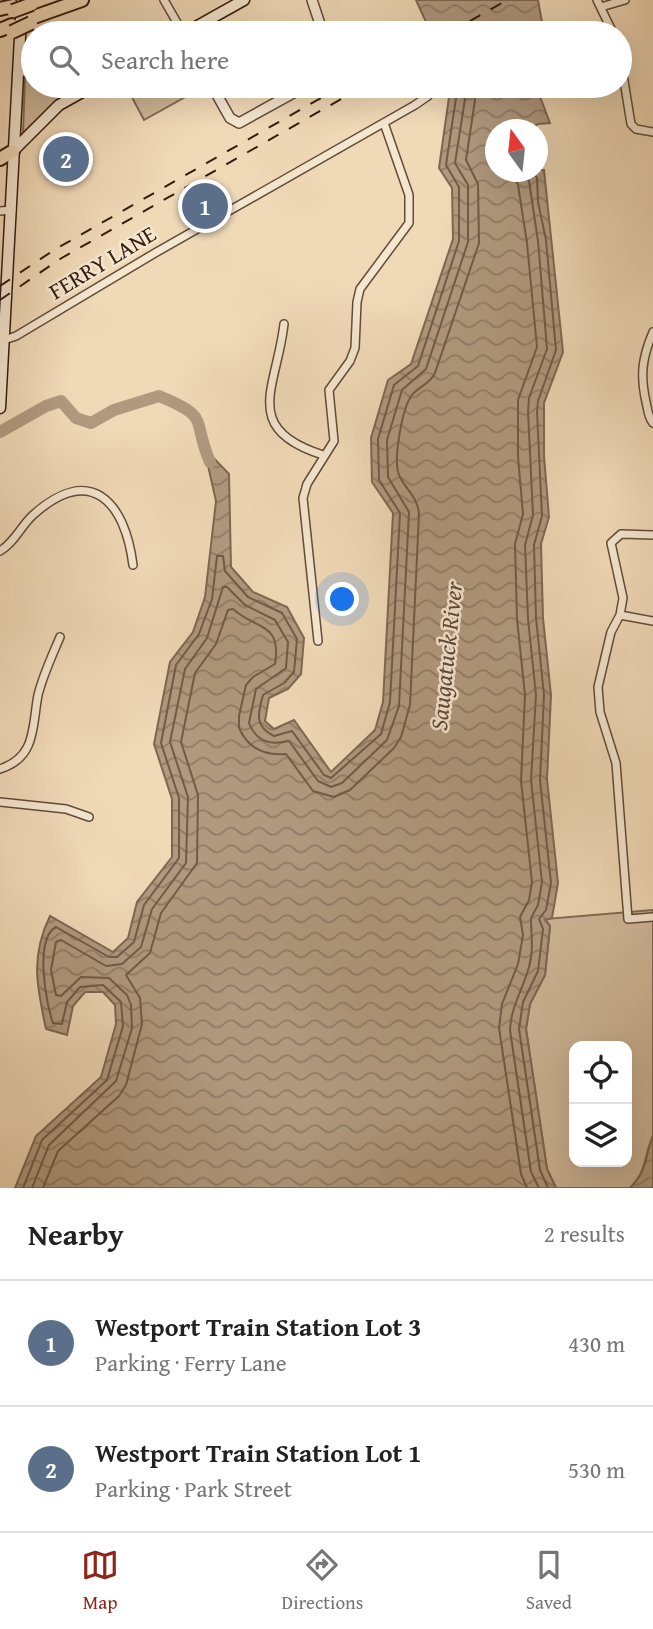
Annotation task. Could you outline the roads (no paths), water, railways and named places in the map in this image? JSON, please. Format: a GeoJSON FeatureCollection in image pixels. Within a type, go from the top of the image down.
{"type":"FeatureCollection","features":[{"type":"Feature","properties":{"kind":"highway"},"geometry":{"type":"LineString","coordinates":[[31,21],[77,2]]}},
{"type":"Feature","properties":{"kind":"highway"},"geometry":{"type":"LineString","coordinates":[[0,159],[7,152]]}},
{"type":"Feature","properties":{"kind":"main road"},"geometry":{"type":"LineString","coordinates":[[206,21],[244,0]]}},
{"type":"Feature","properties":{"kind":"main road"},"geometry":{"type":"LineString","coordinates":[[0,408],[12,210],[7,152],[18,72],[21,5]]}},
{"type":"Feature","properties":{"kind":"main road"},"geometry":{"type":"LineString","coordinates":[[7,152],[59,105],[72,98]]}},
{"type":"Feature","properties":{"kind":"street"},"geometry":{"type":"LineString","coordinates":[[164,0],[177,21]]}},
{"type":"Feature","properties":{"kind":"street"},"geometry":{"type":"LineString","coordinates":[[312,0],[319,21]]}},
{"type":"Feature","properties":{"kind":"street"},"geometry":{"type":"LineString","coordinates":[[607,21],[599,3],[625,0]]}},
{"type":"Feature","properties":{"kind":"street"},"geometry":{"type":"LineString","coordinates":[[220,98],[236,123],[283,98]]}},
{"type":"Feature","properties":{"kind":"street","name":"FERRY LANE"},"geometry":{"type":"LineString","coordinates":[[4,340],[16,337],[155,253],[424,98]]}},
{"type":"Feature","properties":{"kind":"street"},"geometry":{"type":"LineString","coordinates":[[627,98],[631,124],[636,129],[653,132]]}},
{"type":"Feature","properties":{"kind":"street"},"geometry":{"type":"LineString","coordinates":[[318,641],[303,498],[324,455],[334,442],[329,390],[350,361],[355,348],[360,289],[409,223],[409,195],[384,123]]}},
{"type":"Feature","properties":{"kind":"street"},"geometry":{"type":"LineString","coordinates":[[0,211],[12,210]]}},
{"type":"Feature","properties":{"kind":"street"},"geometry":{"type":"LineString","coordinates":[[284,324],[281,346],[273,370],[271,416],[275,427],[284,438],[324,455]]}},
{"type":"Feature","properties":{"kind":"street"},"geometry":{"type":"LineString","coordinates":[[653,332],[641,365],[642,386],[649,418],[653,423]]}},
{"type":"Feature","properties":{"kind":"street"},"geometry":{"type":"LineString","coordinates":[[0,551],[40,509],[68,494],[89,492],[105,496],[117,510],[126,530],[132,565]]}},
{"type":"Feature","properties":{"kind":"street"},"geometry":{"type":"LineString","coordinates":[[653,535],[621,534],[611,543],[621,581],[620,615],[611,632],[598,687],[600,712],[616,763],[628,919],[653,917]]}},
{"type":"Feature","properties":{"kind":"street"},"geometry":{"type":"LineString","coordinates":[[620,615],[653,621]]}},
{"type":"Feature","properties":{"kind":"street"},"geometry":{"type":"LineString","coordinates":[[0,769],[16,761],[27,750],[35,732],[39,691],[60,637]]}},
{"type":"Feature","properties":{"kind":"street"},"geometry":{"type":"LineString","coordinates":[[0,802],[66,809],[89,817]]}},
{"type":"Feature","properties":{"kind":"water"},"geometry":{"type":"Polygon","coordinates":[[[416,0],[538,0],[542,21],[426,21],[416,0]]]}},
{"type":"Feature","properties":{"kind":"water","name":"Saugatuck River"},"geometry":{"type":"Polygon","coordinates":[[[449,98],[541,98],[550,123],[548,119],[485,119],[485,182],[545,182],[563,352],[544,403],[544,456],[549,517],[541,544],[543,618],[551,695],[547,779],[558,883],[552,918],[545,920],[550,926],[545,975],[530,1004],[526,1029],[547,1169],[556,1188],[15,1188],[36,1136],[101,1077],[116,1024],[115,1005],[103,992],[85,992],[73,1006],[67,1035],[46,1029],[37,972],[40,945],[50,916],[113,952],[128,938],[137,902],[172,857],[172,799],[154,744],[170,662],[193,632],[205,597],[216,501],[204,448],[229,474],[231,567],[253,592],[287,607],[304,638],[301,674],[288,689],[269,698],[265,721],[274,729],[294,720],[331,772],[375,730],[383,702],[393,513],[372,482],[371,438],[388,380],[411,364],[453,239],[452,188],[439,168],[449,98]]]}},
{"type":"Feature","properties":{"kind":"water"},"geometry":{"type":"Polygon","coordinates":[[[653,1136],[653,1188],[630,1188],[643,1169],[653,1136]]]}},
{"type":"Feature","properties":{"kind":"waterway"},"geometry":{"type":"LineString","coordinates":[[0,432],[46,406],[61,401],[76,418],[91,423],[114,410],[159,396],[187,409],[193,415],[210,462]]}},
{"type":"Feature","properties":{"kind":"railway"},"geometry":{"type":"LineString","coordinates":[[470,21],[507,0]]}},
{"type":"Feature","properties":{"kind":"railway"},"geometry":{"type":"LineString","coordinates":[[0,286],[54,250],[321,98]]}},
{"type":"Feature","properties":{"kind":"railway"},"geometry":{"type":"LineString","coordinates":[[0,300],[60,259],[343,98]]}},
{"type":"Feature","properties":{"kind":"place","name":"Westport Train Station Lot 1"},"geometry":{"type":"Point","coordinates":[66,159]}},
{"type":"Feature","properties":{"kind":"place","name":"Westport Train Station Lot 3"},"geometry":{"type":"Point","coordinates":[205,206]}}]}
